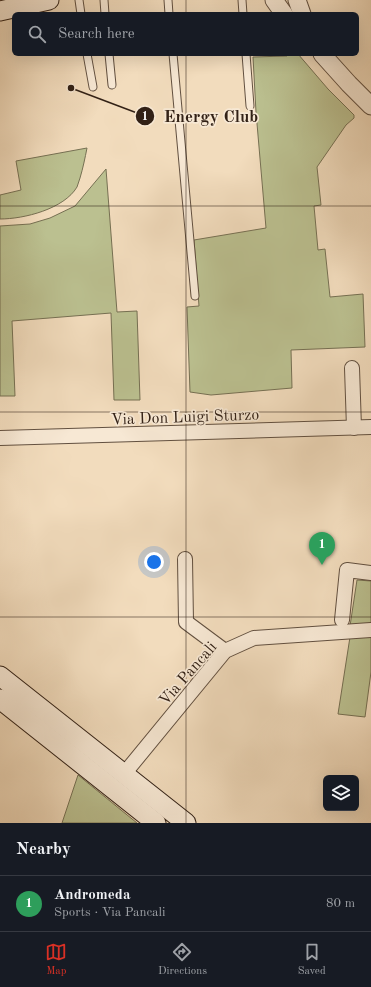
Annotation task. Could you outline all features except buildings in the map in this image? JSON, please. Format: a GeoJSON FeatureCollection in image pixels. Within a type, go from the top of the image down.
{"type":"FeatureCollection","features":[{"type":"Feature","properties":{"kind":"main road"},"geometry":{"type":"LineString","coordinates":[[0,11],[49,0]]}},
{"type":"Feature","properties":{"kind":"main road"},"geometry":{"type":"LineString","coordinates":[[0,676],[186,823]]}},
{"type":"Feature","properties":{"kind":"main road"},"geometry":{"type":"LineString","coordinates":[[0,699],[156,823]]}},
{"type":"Feature","properties":{"kind":"street"},"geometry":{"type":"LineString","coordinates":[[274,0],[283,12]]}},
{"type":"Feature","properties":{"kind":"street"},"geometry":{"type":"LineString","coordinates":[[297,0],[301,12]]}},
{"type":"Feature","properties":{"kind":"street"},"geometry":{"type":"LineString","coordinates":[[324,56],[371,106]]}},
{"type":"Feature","properties":{"kind":"street"},"geometry":{"type":"LineString","coordinates":[[352,368],[354,428]]}},
{"type":"Feature","properties":{"kind":"street","name":"Via Don Luigi Sturzo"},"geometry":{"type":"LineString","coordinates":[[0,438],[371,427]]}},
{"type":"Feature","properties":{"kind":"street"},"geometry":{"type":"LineString","coordinates":[[185,559],[186,622],[225,651]]}},
{"type":"Feature","properties":{"kind":"street"},"geometry":{"type":"LineString","coordinates":[[342,620],[347,570],[371,573]]}},
{"type":"Feature","properties":{"kind":"street","name":"Via Pancali"},"geometry":{"type":"LineString","coordinates":[[124,774],[225,651],[254,638],[371,630]]}},
{"type":"Feature","properties":{"kind":"lane"},"geometry":{"type":"LineString","coordinates":[[79,0],[81,12]]}},
{"type":"Feature","properties":{"kind":"lane"},"geometry":{"type":"LineString","coordinates":[[104,0],[106,12]]}},
{"type":"Feature","properties":{"kind":"lane"},"geometry":{"type":"LineString","coordinates":[[168,0],[169,12]]}},
{"type":"Feature","properties":{"kind":"lane"},"geometry":{"type":"LineString","coordinates":[[242,0],[243,12]]}},
{"type":"Feature","properties":{"kind":"lane"},"geometry":{"type":"LineString","coordinates":[[88,56],[93,87]]}},
{"type":"Feature","properties":{"kind":"lane"},"geometry":{"type":"LineString","coordinates":[[109,56],[112,85]]}},
{"type":"Feature","properties":{"kind":"lane"},"geometry":{"type":"LineString","coordinates":[[173,56],[195,296]]}},
{"type":"Feature","properties":{"kind":"lane"},"geometry":{"type":"LineString","coordinates":[[246,56],[250,106]]}},
{"type":"Feature","properties":{"kind":"green space"},"geometry":{"type":"Polygon","coordinates":[[[300,56],[328,89],[354,115],[354,118],[346,125],[317,167],[321,205],[314,206],[318,250],[325,249],[330,297],[363,294],[365,347],[291,350],[292,388],[211,395],[190,392],[187,307],[199,306],[194,240],[266,228],[253,57],[300,56]]]}},
{"type":"Feature","properties":{"kind":"green space"},"geometry":{"type":"Polygon","coordinates":[[[87,148],[77,187],[71,195],[53,207],[43,211],[10,219],[0,219],[0,195],[21,190],[16,161],[87,148]]]}},
{"type":"Feature","properties":{"kind":"green space"},"geometry":{"type":"Polygon","coordinates":[[[106,169],[117,312],[137,311],[140,400],[114,400],[111,313],[12,321],[15,396],[0,396],[0,226],[30,224],[50,218],[75,206],[106,169]]]}},
{"type":"Feature","properties":{"kind":"green space"},"geometry":{"type":"Polygon","coordinates":[[[357,580],[371,581],[371,625],[350,626],[357,580]]]}},
{"type":"Feature","properties":{"kind":"green space"},"geometry":{"type":"Polygon","coordinates":[[[371,635],[371,672],[365,717],[338,714],[350,637],[371,635]]]}},
{"type":"Feature","properties":{"kind":"green space"},"geometry":{"type":"Polygon","coordinates":[[[78,775],[137,823],[62,823],[78,775]]]}},
{"type":"Feature","properties":{"kind":"place","name":"Energy Club"},"geometry":{"type":"Point","coordinates":[71,88]}},
{"type":"Feature","properties":{"kind":"place","name":"Andromeda"},"geometry":{"type":"Point","coordinates":[322,565]}}]}
